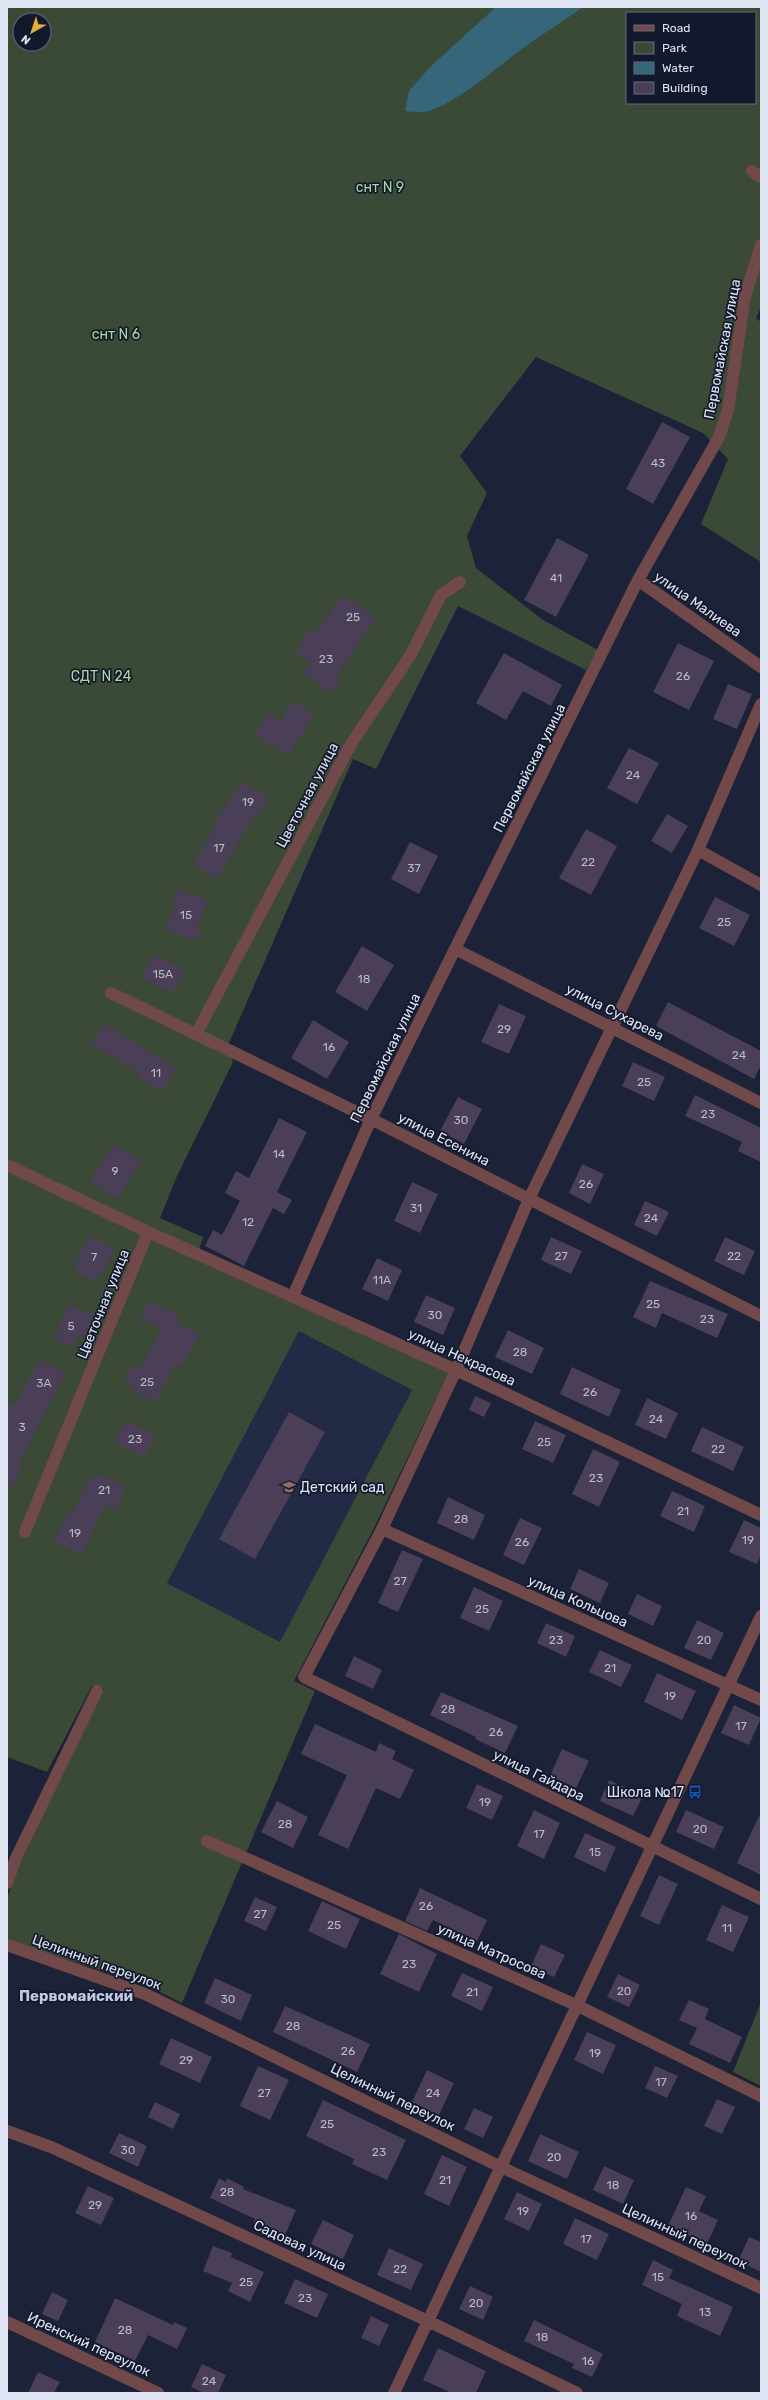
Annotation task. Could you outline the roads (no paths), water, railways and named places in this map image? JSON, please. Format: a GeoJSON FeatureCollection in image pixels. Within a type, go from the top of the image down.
{"type":"FeatureCollection","features":[{"type":"Feature","properties":{"kind":"street","name":"Первомайская улица"},"geometry":{"type":"LineString","coordinates":[[293,1296],[371,1119],[455,949],[638,580],[719,437],[728,410],[745,297],[761,245]]}},
{"type":"Feature","properties":{"kind":"street","name":"улица Малиева"},"geometry":{"type":"LineString","coordinates":[[638,580],[761,667]]}},
{"type":"Feature","properties":{"kind":"street","name":"Цветочная улица"},"geometry":{"type":"LineString","coordinates":[[196,1034],[351,744],[410,656],[441,595],[460,582]]}},
{"type":"Feature","properties":{"kind":"street"},"geometry":{"type":"LineString","coordinates":[[382,1529],[456,1370],[529,1199],[698,850],[761,704]]}},
{"type":"Feature","properties":{"kind":"street"},"geometry":{"type":"LineString","coordinates":[[698,850],[761,885]]}},
{"type":"Feature","properties":{"kind":"street","name":"улица Сухарева"},"geometry":{"type":"LineString","coordinates":[[455,949],[761,1103]]}},
{"type":"Feature","properties":{"kind":"street","name":"улица Есенина"},"geometry":{"type":"LineString","coordinates":[[111,993],[371,1119],[761,1316]]}},
{"type":"Feature","properties":{"kind":"street"},"geometry":{"type":"LineString","coordinates":[[7,1165],[148,1232]]}},
{"type":"Feature","properties":{"kind":"street","name":"Цветочная улица"},"geometry":{"type":"LineString","coordinates":[[25,1532],[148,1232]]}},
{"type":"Feature","properties":{"kind":"street","name":"улица Некрасова"},"geometry":{"type":"LineString","coordinates":[[148,1232],[456,1370],[761,1514]]}},
{"type":"Feature","properties":{"kind":"street","name":"улица Гайдара"},"geometry":{"type":"LineString","coordinates":[[382,1529],[304,1677],[650,1847],[761,1899]]}},
{"type":"Feature","properties":{"kind":"street","name":"улица Кольцова"},"geometry":{"type":"LineString","coordinates":[[382,1529],[761,1700]]}},
{"type":"Feature","properties":{"kind":"street"},"geometry":{"type":"LineString","coordinates":[[394,2393],[650,1847],[761,1616]]}},
{"type":"Feature","properties":{"kind":"street"},"geometry":{"type":"LineString","coordinates":[[7,1882],[16,1858],[97,1691]]}},
{"type":"Feature","properties":{"kind":"street","name":"улица Матросова"},"geometry":{"type":"LineString","coordinates":[[207,1841],[576,2005],[761,2096]]}},
{"type":"Feature","properties":{"kind":"street","name":"Целинный переулок"},"geometry":{"type":"LineString","coordinates":[[7,1945],[145,1994],[501,2167],[761,2288]]}},
{"type":"Feature","properties":{"kind":"street","name":"Садовая улица"},"geometry":{"type":"LineString","coordinates":[[7,2131],[51,2147],[428,2321],[577,2393]]}},
{"type":"Feature","properties":{"kind":"street","name":"Иренский переулок"},"geometry":{"type":"LineString","coordinates":[[7,2322],[158,2393]]}},
{"type":"Feature","properties":{"kind":"water"},"geometry":{"type":"Polygon","coordinates":[[[496,7],[583,7],[523,48],[475,85],[454,99],[429,111],[405,111],[409,91],[430,67],[496,7]]]}},
{"type":"Feature","properties":{"kind":"place","name":"Детский сад"},"geometry":{"type":"Point","coordinates":[289,1487]}},
{"type":"Feature","properties":{"kind":"place","name":"Школа №17"},"geometry":{"type":"Point","coordinates":[695,1792]}},
{"type":"Feature","properties":{"kind":"district","name":"Первомайский"},"geometry":{"type":"Point","coordinates":[76,1996]}},
{"type":"Feature","properties":{"kind":"park label","name":"снт N 9"},"geometry":{"type":"Point","coordinates":[380,187]}},
{"type":"Feature","properties":{"kind":"park label","name":"снт N 6"},"geometry":{"type":"Point","coordinates":[116,334]}},
{"type":"Feature","properties":{"kind":"park label","name":"СДТ N 24"},"geometry":{"type":"Point","coordinates":[101,676]}}]}
